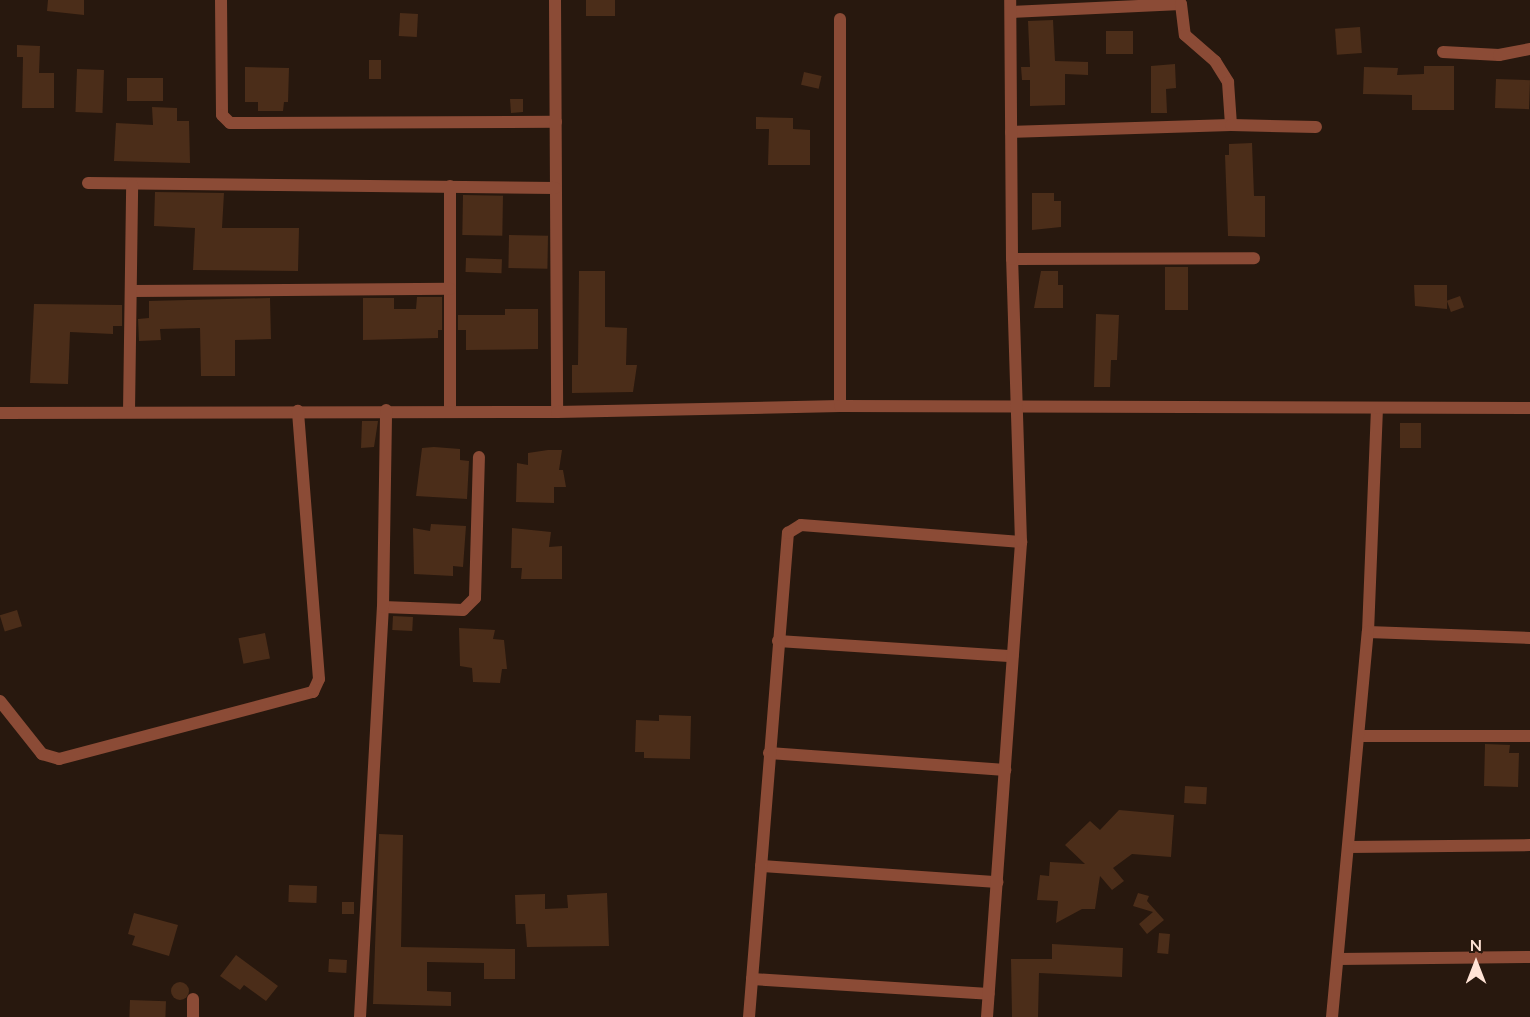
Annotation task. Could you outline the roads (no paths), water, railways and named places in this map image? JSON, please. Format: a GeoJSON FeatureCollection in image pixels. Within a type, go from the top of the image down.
{"type":"FeatureCollection","features":[{"type":"Feature","properties":{"kind":"street"},"geometry":{"type":"LineString","coordinates":[[220,0],[222,115],[232,124],[556,122]]}},
{"type":"Feature","properties":{"kind":"street"},"geometry":{"type":"LineString","coordinates":[[555,0],[557,412]]}},
{"type":"Feature","properties":{"kind":"street"},"geometry":{"type":"LineString","coordinates":[[987,1017],[1021,542],[1012,259],[1010,6],[1181,4],[1185,35],[1215,61],[1228,82],[1231,125]]}},
{"type":"Feature","properties":{"kind":"street"},"geometry":{"type":"LineString","coordinates":[[840,19],[840,406]]}},
{"type":"Feature","properties":{"kind":"street"},"geometry":{"type":"LineString","coordinates":[[1443,52],[1499,55],[1530,49]]}},
{"type":"Feature","properties":{"kind":"street"},"geometry":{"type":"LineString","coordinates":[[1011,132],[1231,125],[1316,127]]}},
{"type":"Feature","properties":{"kind":"street"},"geometry":{"type":"LineString","coordinates":[[88,183],[555,188]]}},
{"type":"Feature","properties":{"kind":"street"},"geometry":{"type":"LineString","coordinates":[[129,412],[132,185]]}},
{"type":"Feature","properties":{"kind":"street"},"geometry":{"type":"LineString","coordinates":[[450,186],[450,411]]}},
{"type":"Feature","properties":{"kind":"street"},"geometry":{"type":"LineString","coordinates":[[1012,259],[1254,258]]}},
{"type":"Feature","properties":{"kind":"street"},"geometry":{"type":"LineString","coordinates":[[131,291],[450,289]]}},
{"type":"Feature","properties":{"kind":"street"},"geometry":{"type":"LineString","coordinates":[[0,413],[386,410],[557,412],[840,406],[1530,408]]}},
{"type":"Feature","properties":{"kind":"street"},"geometry":{"type":"LineString","coordinates":[[1332,1017],[1368,632],[1377,408]]}},
{"type":"Feature","properties":{"kind":"street"},"geometry":{"type":"LineString","coordinates":[[360,1017],[382,607],[386,410]]}},
{"type":"Feature","properties":{"kind":"street"},"geometry":{"type":"LineString","coordinates":[[0,701],[42,754],[58,759],[313,692],[319,679],[298,411]]}},
{"type":"Feature","properties":{"kind":"street"},"geometry":{"type":"LineString","coordinates":[[382,607],[463,610],[476,598],[479,457]]}},
{"type":"Feature","properties":{"kind":"street"},"geometry":{"type":"LineString","coordinates":[[749,1017],[785,540],[794,528],[801,525],[1021,542]]}},
{"type":"Feature","properties":{"kind":"street"},"geometry":{"type":"LineString","coordinates":[[1368,632],[1530,638]]}},
{"type":"Feature","properties":{"kind":"street"},"geometry":{"type":"LineString","coordinates":[[778,640],[1013,656]]}},
{"type":"Feature","properties":{"kind":"street"},"geometry":{"type":"LineString","coordinates":[[1359,736],[1530,736]]}},
{"type":"Feature","properties":{"kind":"street"},"geometry":{"type":"LineString","coordinates":[[770,753],[1005,770]]}},
{"type":"Feature","properties":{"kind":"street"},"geometry":{"type":"LineString","coordinates":[[1348,848],[1530,845]]}},
{"type":"Feature","properties":{"kind":"street"},"geometry":{"type":"LineString","coordinates":[[761,866],[997,882]]}},
{"type":"Feature","properties":{"kind":"street"},"geometry":{"type":"LineString","coordinates":[[1338,959],[1530,957]]}},
{"type":"Feature","properties":{"kind":"street"},"geometry":{"type":"LineString","coordinates":[[752,979],[989,994]]}},
{"type":"Feature","properties":{"kind":"street"},"geometry":{"type":"LineString","coordinates":[[193,999],[193,1017]]}}]}
